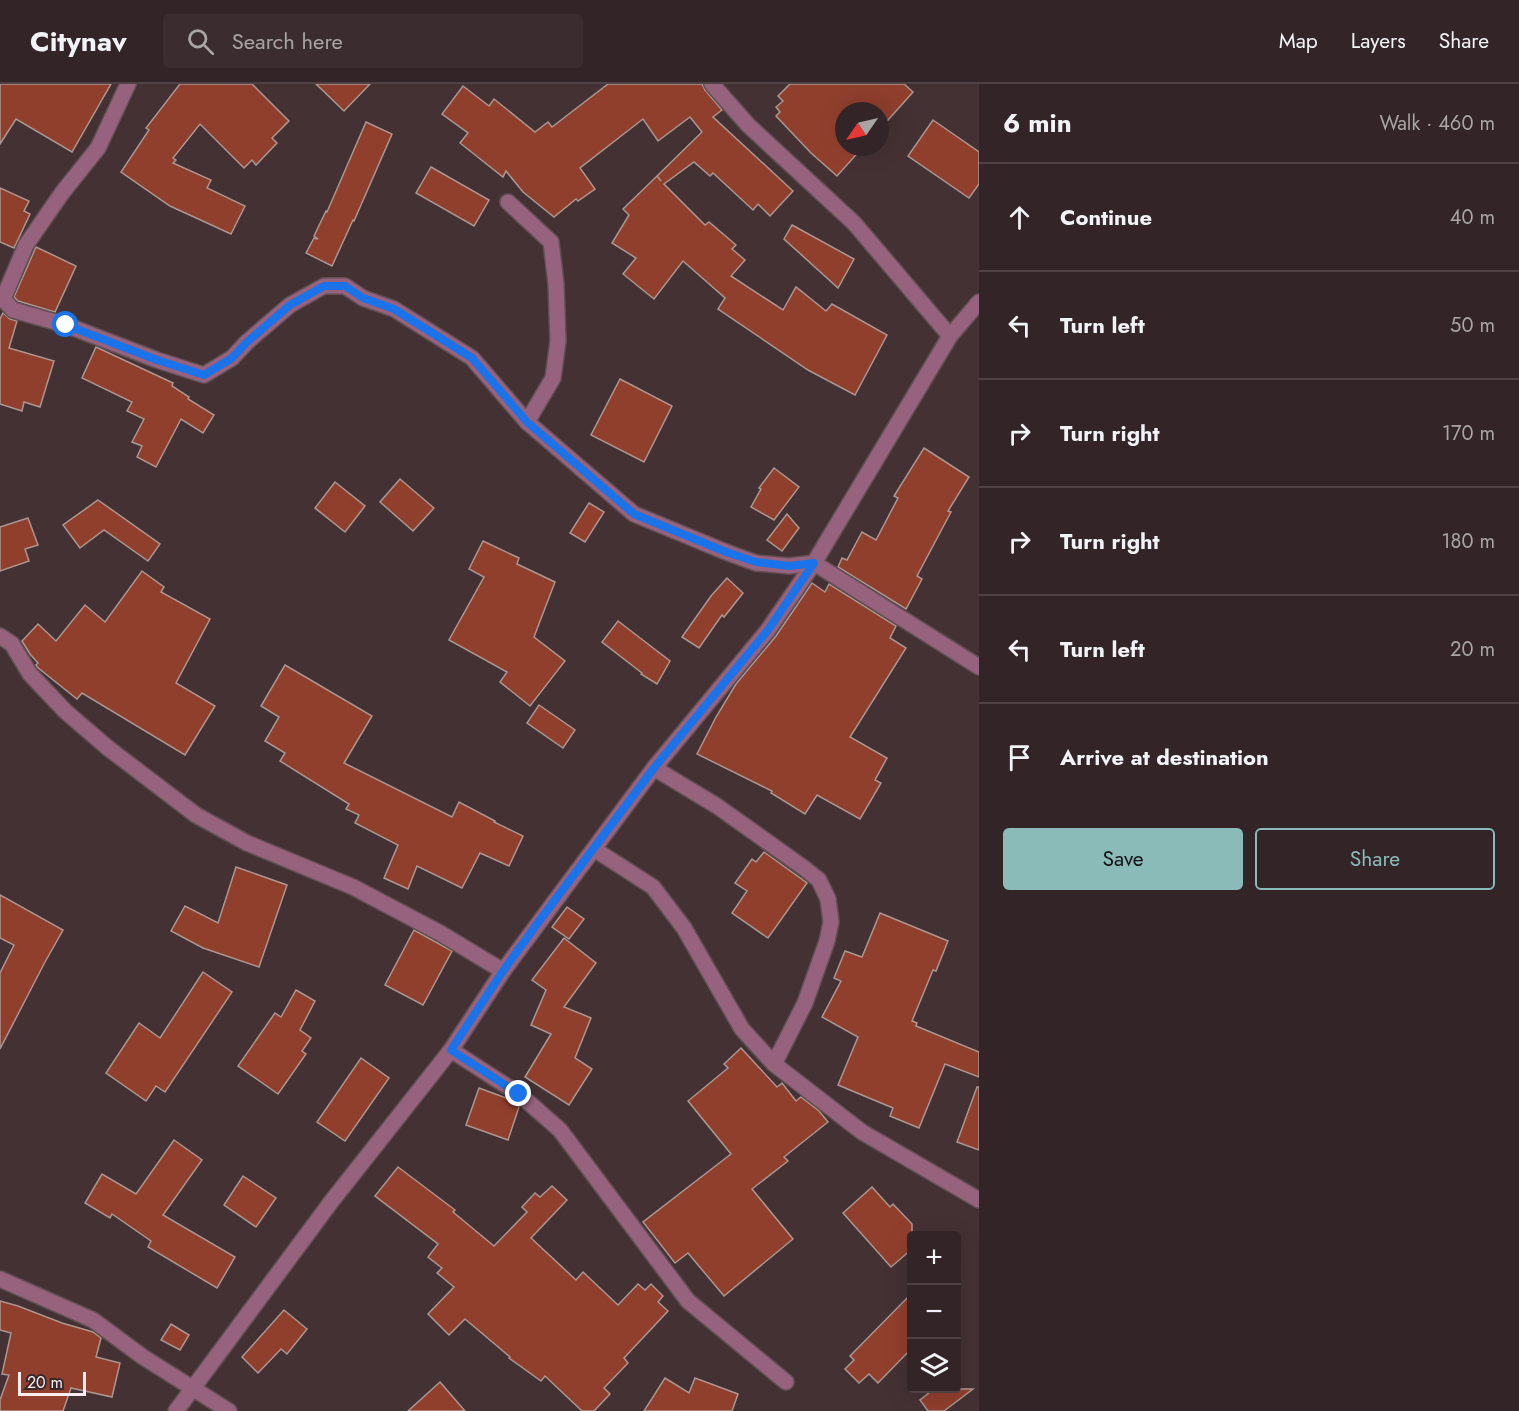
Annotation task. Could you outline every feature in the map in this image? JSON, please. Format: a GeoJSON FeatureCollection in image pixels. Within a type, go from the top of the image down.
{"type":"FeatureCollection","features":[{"type":"Feature","properties":{"kind":"street"},"geometry":{"type":"LineString","coordinates":[[128,84],[98,147],[26,245],[3,299],[13,310],[66,325],[157,360],[204,375],[232,358],[290,305],[324,286],[345,286],[363,298],[394,309],[472,358],[527,422],[634,514],[756,562],[789,566],[814,563],[979,667]]}},
{"type":"Feature","properties":{"kind":"street"},"geometry":{"type":"LineString","coordinates":[[712,84],[748,125],[854,223],[950,336]]}},
{"type":"Feature","properties":{"kind":"street"},"geometry":{"type":"LineString","coordinates":[[508,202],[551,242],[556,284],[558,341],[553,378],[527,422]]}},
{"type":"Feature","properties":{"kind":"street"},"geometry":{"type":"LineString","coordinates":[[176,1411],[331,1202],[451,1050],[503,971],[654,768],[768,630],[814,563],[950,336],[979,302]]}},
{"type":"Feature","properties":{"kind":"street"},"geometry":{"type":"LineString","coordinates":[[0,636],[12,644],[30,674],[65,711],[108,748],[196,815],[247,843],[352,887],[440,933],[503,971]]}},
{"type":"Feature","properties":{"kind":"street"},"geometry":{"type":"LineString","coordinates":[[654,768],[717,806],[804,868],[819,880],[828,899],[831,922],[827,941],[805,1002],[774,1064]]}},
{"type":"Feature","properties":{"kind":"street"},"geometry":{"type":"LineString","coordinates":[[594,849],[653,887],[684,928],[742,1029],[774,1064],[862,1132],[979,1200]]}},
{"type":"Feature","properties":{"kind":"street"},"geometry":{"type":"LineString","coordinates":[[451,1050],[519,1094],[561,1130],[688,1301],[786,1382]]}},
{"type":"Feature","properties":{"kind":"street"},"geometry":{"type":"LineString","coordinates":[[0,1279],[93,1320],[143,1357],[229,1411]]}},
{"type":"Feature","properties":{"kind":"building"},"geometry":{"type":"Polygon","coordinates":[[[0,84],[111,84],[72,152],[16,119],[0,144],[0,84]]]}},
{"type":"Feature","properties":{"kind":"building"},"geometry":{"type":"Polygon","coordinates":[[[180,84],[252,84],[289,121],[272,138],[277,143],[256,165],[252,160],[244,168],[200,124],[173,158],[176,160],[173,163],[211,180],[207,188],[245,206],[231,234],[170,206],[121,172],[149,130],[146,128],[180,84]]]}},
{"type":"Feature","properties":{"kind":"building"},"geometry":{"type":"Polygon","coordinates":[[[316,84],[370,84],[344,111],[316,84]]]}},
{"type":"Feature","properties":{"kind":"building"},"geometry":{"type":"Polygon","coordinates":[[[608,84],[702,84],[722,110],[713,117],[793,191],[770,216],[758,204],[753,210],[713,173],[710,176],[694,162],[664,184],[705,225],[709,222],[736,245],[732,249],[745,260],[731,276],[783,310],[796,287],[826,311],[832,304],[887,335],[855,395],[808,370],[718,309],[725,298],[683,261],[654,299],[623,274],[636,258],[612,243],[629,215],[623,209],[702,132],[690,117],[658,141],[643,119],[580,168],[595,189],[578,201],[576,199],[554,217],[523,192],[506,171],[503,177],[460,143],[468,133],[442,114],[463,86],[489,106],[494,99],[535,132],[548,122],[552,127],[608,84]]]}},
{"type":"Feature","properties":{"kind":"building"},"geometry":{"type":"Polygon","coordinates":[[[790,84],[904,84],[913,92],[889,119],[889,102],[835,102],[835,156],[855,156],[837,176],[811,153],[776,116],[780,112],[776,107],[783,101],[778,96],[790,84]]]}},
{"type":"Feature","properties":{"kind":"building"},"geometry":{"type":"Polygon","coordinates":[[[933,120],[979,152],[979,184],[969,198],[908,156],[933,120]]]}},
{"type":"Feature","properties":{"kind":"building"},"geometry":{"type":"Polygon","coordinates":[[[366,122],[392,134],[332,266],[306,253],[314,238],[318,239],[314,236],[327,212],[366,122]]]}},
{"type":"Feature","properties":{"kind":"building"},"geometry":{"type":"Polygon","coordinates":[[[431,167],[489,200],[474,226],[416,193],[431,167]]]}},
{"type":"Feature","properties":{"kind":"building"},"geometry":{"type":"Polygon","coordinates":[[[0,188],[29,201],[24,211],[30,214],[14,248],[0,242],[0,188]]]}},
{"type":"Feature","properties":{"kind":"building"},"geometry":{"type":"Polygon","coordinates":[[[792,225],[854,259],[838,288],[784,239],[792,225]]]}},
{"type":"Feature","properties":{"kind":"building"},"geometry":{"type":"Polygon","coordinates":[[[36,247],[76,266],[55,312],[18,301],[14,297],[36,247]]]}},
{"type":"Feature","properties":{"kind":"building"},"geometry":{"type":"Polygon","coordinates":[[[3,313],[17,321],[9,348],[54,361],[40,407],[24,402],[22,411],[0,404],[0,319],[3,313]]]}},
{"type":"Feature","properties":{"kind":"building"},"geometry":{"type":"Polygon","coordinates":[[[96,347],[173,383],[172,386],[189,397],[188,399],[214,415],[203,433],[181,419],[156,467],[137,457],[142,446],[132,442],[144,419],[127,411],[132,402],[82,378],[96,347]]]}},
{"type":"Feature","properties":{"kind":"building"},"geometry":{"type":"Polygon","coordinates":[[[620,379],[672,406],[644,462],[591,435],[620,379]]]}},
{"type":"Feature","properties":{"kind":"building"},"geometry":{"type":"Polygon","coordinates":[[[924,448],[969,477],[948,511],[951,512],[917,576],[922,579],[906,609],[838,567],[842,558],[847,560],[862,532],[876,540],[898,498],[894,496],[924,448]]]}},
{"type":"Feature","properties":{"kind":"building"},"geometry":{"type":"Polygon","coordinates":[[[774,468],[799,487],[774,520],[751,507],[761,489],[759,488],[774,468]]]}},
{"type":"Feature","properties":{"kind":"building"},"geometry":{"type":"Polygon","coordinates":[[[400,479],[434,508],[413,531],[380,502],[400,479]]]}},
{"type":"Feature","properties":{"kind":"building"},"geometry":{"type":"Polygon","coordinates":[[[335,482],[365,506],[345,532],[315,508],[335,482]]]}},
{"type":"Feature","properties":{"kind":"building"},"geometry":{"type":"Polygon","coordinates":[[[98,500],[160,544],[148,561],[104,530],[80,548],[63,525],[98,500]]]}},
{"type":"Feature","properties":{"kind":"building"},"geometry":{"type":"Polygon","coordinates":[[[589,503],[604,512],[585,542],[570,533],[589,503]]]}},
{"type":"Feature","properties":{"kind":"building"},"geometry":{"type":"Polygon","coordinates":[[[787,514],[799,528],[782,551],[767,540],[787,514]]]}},
{"type":"Feature","properties":{"kind":"building"},"geometry":{"type":"Polygon","coordinates":[[[28,518],[38,545],[25,549],[29,561],[0,571],[0,527],[28,518]]]}},
{"type":"Feature","properties":{"kind":"building"},"geometry":{"type":"Polygon","coordinates":[[[483,541],[519,558],[517,564],[555,582],[534,637],[565,661],[530,706],[500,682],[507,672],[449,640],[484,577],[469,569],[483,541]]]}},
{"type":"Feature","properties":{"kind":"building"},"geometry":{"type":"Polygon","coordinates":[[[142,571],[164,587],[161,592],[210,619],[176,683],[215,706],[185,755],[82,693],[77,699],[37,667],[38,663],[22,641],[38,624],[56,641],[85,605],[105,622],[142,571]]]}},
{"type":"Feature","properties":{"kind":"building"},"geometry":{"type":"Polygon","coordinates":[[[727,578],[743,593],[724,617],[722,615],[699,648],[682,637],[711,596],[727,578]]]}},
{"type":"Feature","properties":{"kind":"building"},"geometry":{"type":"Polygon","coordinates":[[[812,583],[825,592],[829,584],[896,626],[890,638],[906,648],[850,737],[887,758],[875,780],[881,783],[860,819],[817,795],[805,814],[771,793],[772,791],[697,754],[736,684],[776,636],[812,583]]]}},
{"type":"Feature","properties":{"kind":"building"},"geometry":{"type":"Polygon","coordinates":[[[618,621],[670,661],[657,684],[602,642],[618,621]]]}},
{"type":"Feature","properties":{"kind":"building"},"geometry":{"type":"Polygon","coordinates":[[[285,665],[372,716],[344,763],[452,817],[459,802],[523,836],[509,866],[480,853],[462,888],[417,866],[408,889],[384,878],[398,845],[355,823],[359,815],[346,809],[349,804],[280,761],[285,753],[265,741],[279,717],[261,706],[285,665]]]}},
{"type":"Feature","properties":{"kind":"building"},"geometry":{"type":"Polygon","coordinates":[[[539,705],[575,730],[563,748],[527,723],[539,705]]]}},
{"type":"Feature","properties":{"kind":"building"},"geometry":{"type":"Polygon","coordinates":[[[764,852],[807,883],[768,938],[732,913],[747,891],[735,883],[752,859],[756,862],[764,852]]]}},
{"type":"Feature","properties":{"kind":"building"},"geometry":{"type":"Polygon","coordinates":[[[236,867],[287,885],[259,967],[203,948],[171,931],[185,906],[218,923],[236,867]]]}},
{"type":"Feature","properties":{"kind":"building"},"geometry":{"type":"Polygon","coordinates":[[[0,895],[63,930],[0,1049],[0,973],[14,945],[0,938],[0,895]]]}},
{"type":"Feature","properties":{"kind":"building"},"geometry":{"type":"Polygon","coordinates":[[[567,907],[584,919],[569,939],[552,927],[567,907]]]}},
{"type":"Feature","properties":{"kind":"building"},"geometry":{"type":"Polygon","coordinates":[[[880,913],[948,941],[912,1021],[917,1023],[916,1026],[979,1052],[979,1077],[945,1064],[919,1128],[890,1116],[893,1108],[838,1085],[858,1037],[822,1017],[841,981],[834,978],[845,951],[862,957],[880,913]]]}},
{"type":"Feature","properties":{"kind":"building"},"geometry":{"type":"Polygon","coordinates":[[[414,930],[452,951],[423,1005],[385,985],[414,930]]]}},
{"type":"Feature","properties":{"kind":"building"},"geometry":{"type":"Polygon","coordinates":[[[564,938],[596,963],[564,1007],[591,1018],[575,1058],[592,1069],[569,1105],[525,1077],[551,1034],[531,1025],[546,990],[532,980],[564,938]]]}},
{"type":"Feature","properties":{"kind":"building"},"geometry":{"type":"Polygon","coordinates":[[[203,972],[232,992],[165,1092],[156,1086],[146,1101],[106,1073],[139,1023],[160,1038],[203,972]]]}},
{"type":"Feature","properties":{"kind":"building"},"geometry":{"type":"Polygon","coordinates":[[[296,990],[315,1001],[300,1030],[311,1038],[302,1051],[306,1054],[278,1094],[238,1066],[275,1013],[281,1017],[296,990]]]}},
{"type":"Feature","properties":{"kind":"building"},"geometry":{"type":"Polygon","coordinates":[[[741,1048],[777,1087],[782,1083],[796,1101],[801,1097],[819,1111],[828,1122],[784,1157],[788,1161],[752,1189],[793,1239],[724,1296],[688,1253],[675,1263],[643,1222],[731,1154],[688,1101],[728,1068],[724,1064],[741,1048]]]}},
{"type":"Feature","properties":{"kind":"building"},"geometry":{"type":"Polygon","coordinates":[[[361,1058],[389,1078],[345,1141],[317,1122],[361,1058]]]}},
{"type":"Feature","properties":{"kind":"building"},"geometry":{"type":"Polygon","coordinates":[[[977,1087],[979,1087],[979,1150],[957,1142],[977,1087]]]}},
{"type":"Feature","properties":{"kind":"building"},"geometry":{"type":"Polygon","coordinates":[[[479,1088],[509,1099],[519,1107],[508,1140],[466,1125],[479,1088]]]}},
{"type":"Feature","properties":{"kind":"building"},"geometry":{"type":"Polygon","coordinates":[[[174,1140],[202,1160],[163,1215],[235,1257],[217,1288],[148,1247],[151,1241],[112,1214],[110,1218],[85,1203],[102,1174],[136,1194],[174,1140]]]}},
{"type":"Feature","properties":{"kind":"building"},"geometry":{"type":"Polygon","coordinates":[[[398,1167],[455,1210],[453,1212],[494,1246],[527,1212],[522,1207],[535,1193],[540,1197],[552,1186],[567,1200],[531,1238],[576,1280],[583,1272],[618,1305],[638,1284],[645,1290],[651,1284],[663,1296],[658,1302],[668,1311],[624,1358],[628,1363],[604,1388],[610,1394],[594,1411],[582,1411],[545,1376],[541,1381],[509,1358],[465,1319],[449,1335],[428,1314],[454,1287],[437,1273],[442,1268],[428,1257],[438,1244],[375,1196],[398,1167]]]}},
{"type":"Feature","properties":{"kind":"building"},"geometry":{"type":"Polygon","coordinates":[[[243,1176],[276,1198],[256,1227],[224,1205],[243,1176]]]}},
{"type":"Feature","properties":{"kind":"building"},"geometry":{"type":"Polygon","coordinates":[[[872,1187],[890,1207],[893,1204],[912,1224],[912,1231],[907,1231],[907,1253],[891,1267],[843,1213],[872,1187]]]}},
{"type":"Feature","properties":{"kind":"building"},"geometry":{"type":"Polygon","coordinates":[[[907,1298],[907,1353],[878,1383],[869,1374],[859,1383],[845,1369],[854,1360],[850,1356],[907,1298]]]}},
{"type":"Feature","properties":{"kind":"building"},"geometry":{"type":"Polygon","coordinates":[[[0,1301],[93,1332],[101,1338],[96,1357],[120,1363],[112,1397],[71,1388],[63,1411],[0,1411],[0,1400],[9,1375],[2,1374],[11,1333],[0,1330],[0,1301]]]}},
{"type":"Feature","properties":{"kind":"building"},"geometry":{"type":"Polygon","coordinates":[[[284,1310],[307,1329],[287,1354],[281,1349],[258,1373],[242,1357],[284,1310]]]}},
{"type":"Feature","properties":{"kind":"building"},"geometry":{"type":"Polygon","coordinates":[[[171,1324],[189,1335],[180,1350],[161,1340],[171,1324]]]}},
{"type":"Feature","properties":{"kind":"building"},"geometry":{"type":"Polygon","coordinates":[[[665,1378],[689,1393],[695,1378],[738,1394],[732,1411],[644,1411],[665,1378]]]}},
{"type":"Feature","properties":{"kind":"building"},"geometry":{"type":"Polygon","coordinates":[[[440,1382],[465,1411],[408,1411],[440,1382]]]}},
{"type":"Feature","properties":{"kind":"building"},"geometry":{"type":"Polygon","coordinates":[[[961,1389],[973,1389],[944,1411],[928,1411],[920,1400],[929,1393],[961,1393],[961,1389]]]}},
{"type":"Feature","properties":{"kind":"route"},"geometry":{"type":"LineString","coordinates":[[66,325],[157,360],[204,375],[232,358],[290,305],[324,286],[345,286],[363,298],[394,309],[472,358],[527,422],[634,514],[756,562],[789,566],[814,563],[768,630],[654,768],[537,924],[451,1050],[519,1094]]}}]}
